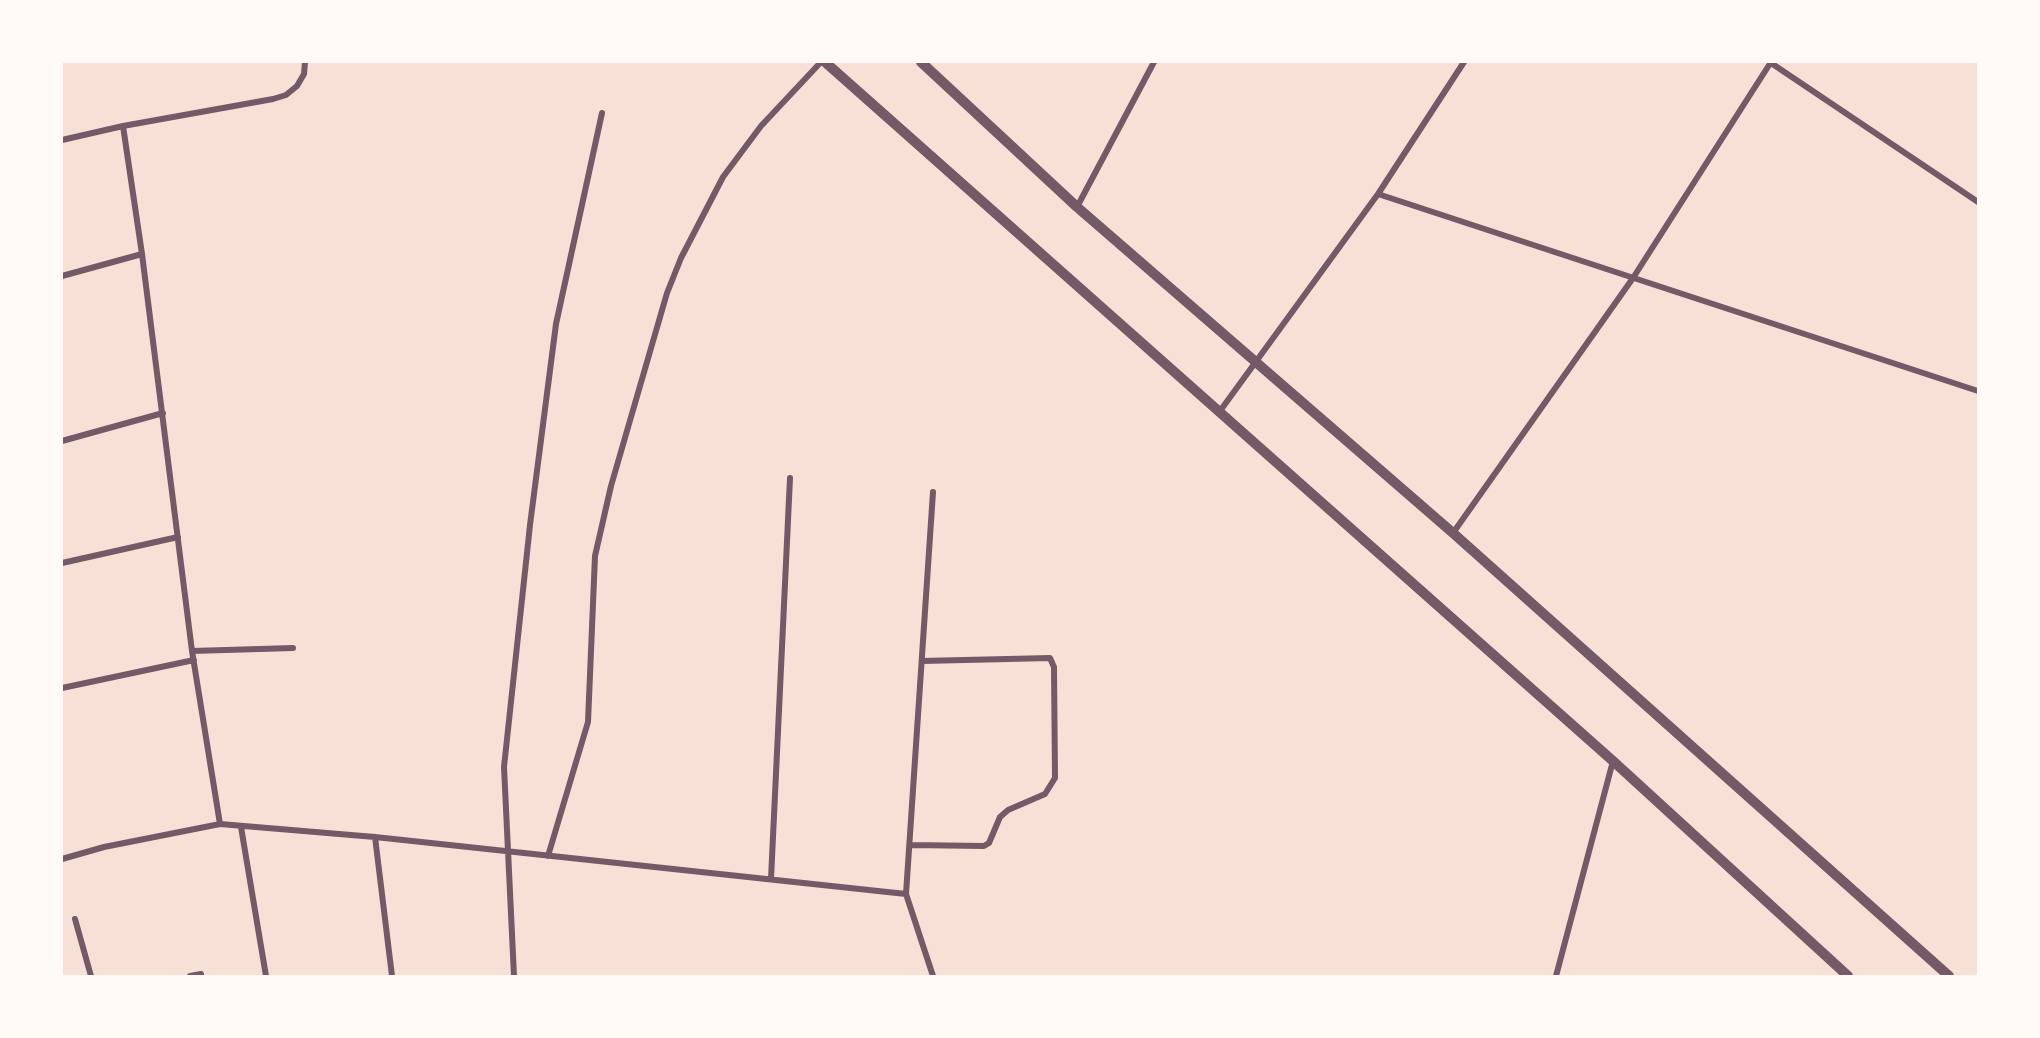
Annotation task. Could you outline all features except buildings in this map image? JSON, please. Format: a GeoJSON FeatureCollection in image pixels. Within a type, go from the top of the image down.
{"type":"FeatureCollection","features":[{"type":"Feature","properties":{"kind":"street"},"geometry":{"type":"LineString","coordinates":[[62,140],[286,95],[297,86],[304,74],[305,62]]}},
{"type":"Feature","properties":{"kind":"street"},"geometry":{"type":"LineString","coordinates":[[548,856],[588,722],[595,556],[611,486],[667,293],[681,258],[723,177],[761,126],[823,62],[1613,761],[1848,976]]}},
{"type":"Feature","properties":{"kind":"street"},"geometry":{"type":"LineString","coordinates":[[921,62],[1077,207],[1453,533],[1949,976]]}},
{"type":"Feature","properties":{"kind":"street"},"geometry":{"type":"LineString","coordinates":[[1077,207],[1154,62]]}},
{"type":"Feature","properties":{"kind":"street"},"geometry":{"type":"LineString","coordinates":[[1220,411],[1378,194],[1464,62]]}},
{"type":"Feature","properties":{"kind":"street"},"geometry":{"type":"LineString","coordinates":[[1453,533],[1633,278],[1771,62],[1978,202]]}},
{"type":"Feature","properties":{"kind":"street"},"geometry":{"type":"LineString","coordinates":[[514,976],[509,852],[504,810],[504,767],[530,525],[556,324],[602,113]]}},
{"type":"Feature","properties":{"kind":"street"},"geometry":{"type":"LineString","coordinates":[[123,126],[142,254],[192,651],[220,824]]}},
{"type":"Feature","properties":{"kind":"street"},"geometry":{"type":"LineString","coordinates":[[1378,194],[1978,391]]}},
{"type":"Feature","properties":{"kind":"street"},"geometry":{"type":"LineString","coordinates":[[62,276],[142,254]]}},
{"type":"Feature","properties":{"kind":"street"},"geometry":{"type":"LineString","coordinates":[[62,441],[163,414]]}},
{"type":"Feature","properties":{"kind":"street"},"geometry":{"type":"LineString","coordinates":[[771,879],[790,478]]}},
{"type":"Feature","properties":{"kind":"street"},"geometry":{"type":"LineString","coordinates":[[933,492],[906,894],[933,976]]}},
{"type":"Feature","properties":{"kind":"street"},"geometry":{"type":"LineString","coordinates":[[62,563],[178,537]]}},
{"type":"Feature","properties":{"kind":"street"},"geometry":{"type":"LineString","coordinates":[[192,651],[293,648]]}},
{"type":"Feature","properties":{"kind":"street"},"geometry":{"type":"LineString","coordinates":[[910,845],[984,846],[989,843],[1000,817],[1008,810],[1045,794],[1055,778],[1054,668],[1050,658],[922,661]]}},
{"type":"Feature","properties":{"kind":"street"},"geometry":{"type":"LineString","coordinates":[[62,688],[194,660]]}},
{"type":"Feature","properties":{"kind":"street"},"geometry":{"type":"LineString","coordinates":[[1556,976],[1613,761]]}},
{"type":"Feature","properties":{"kind":"street"},"geometry":{"type":"LineString","coordinates":[[62,859],[104,847],[220,824],[375,837],[906,894]]}},
{"type":"Feature","properties":{"kind":"street"},"geometry":{"type":"LineString","coordinates":[[240,827],[266,976]]}},
{"type":"Feature","properties":{"kind":"street"},"geometry":{"type":"LineString","coordinates":[[375,837],[392,976]]}},
{"type":"Feature","properties":{"kind":"street"},"geometry":{"type":"LineString","coordinates":[[75,919],[91,976]]}},
{"type":"Feature","properties":{"kind":"street"},"geometry":{"type":"LineString","coordinates":[[190,976],[201,974]]}}]}
